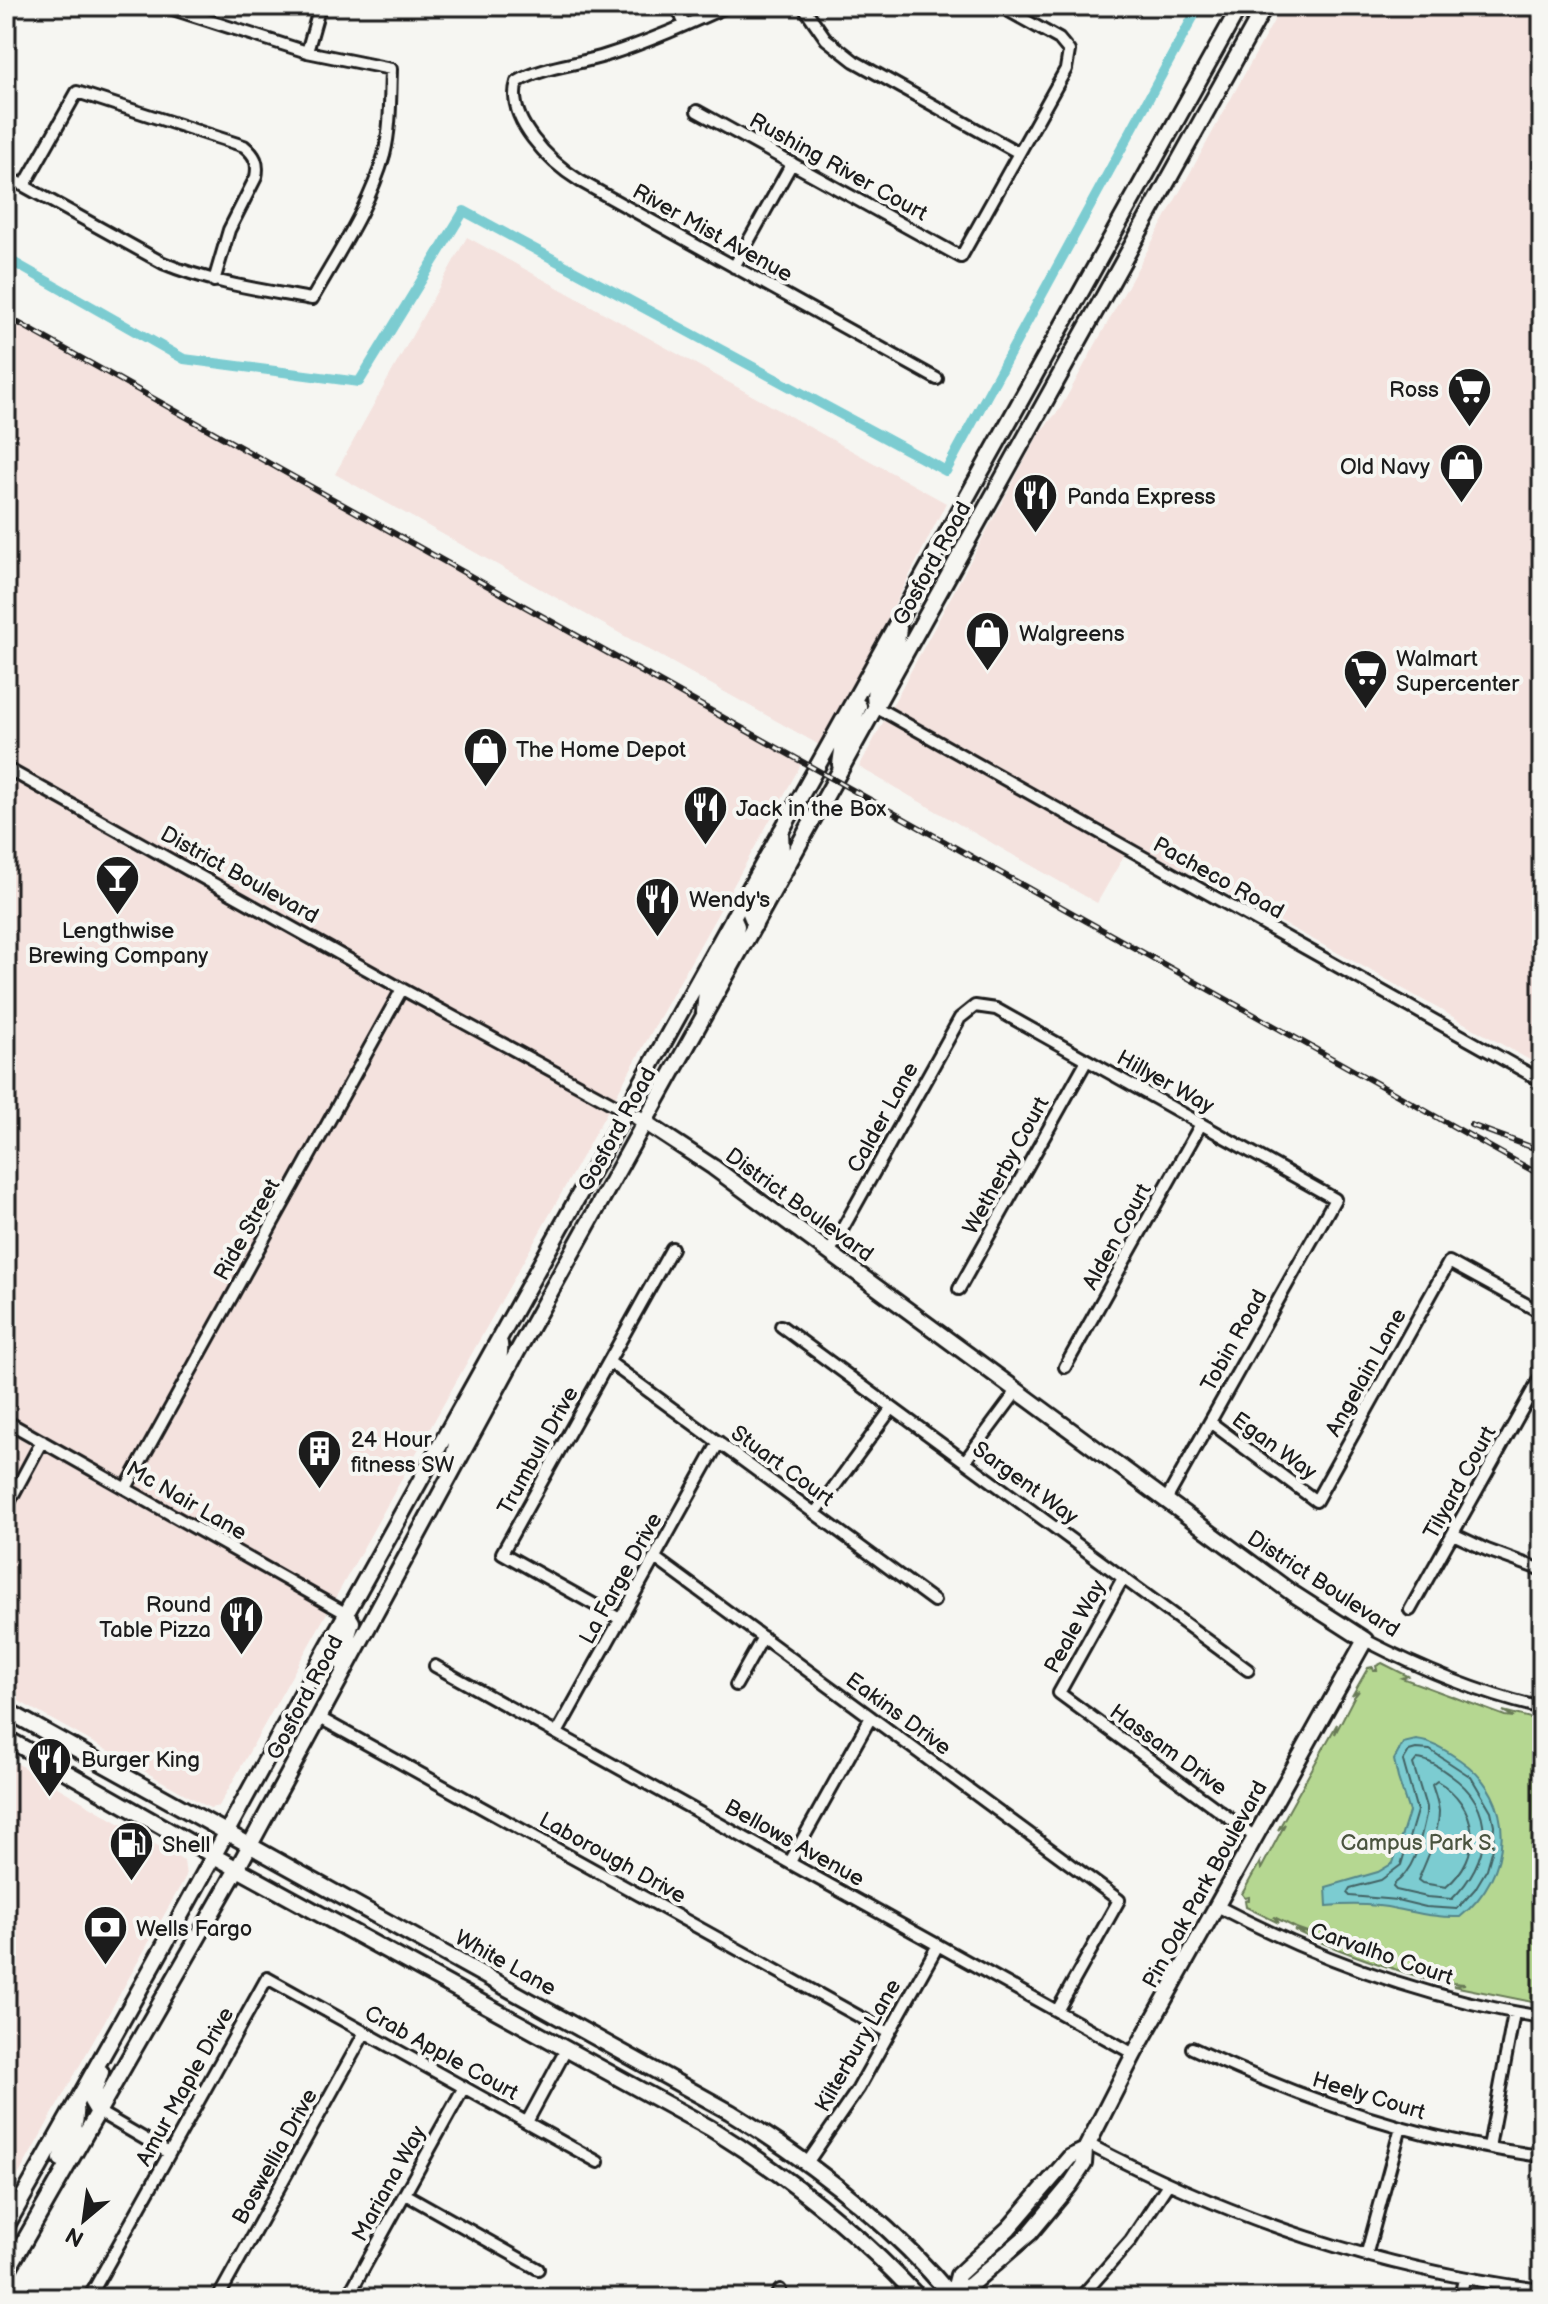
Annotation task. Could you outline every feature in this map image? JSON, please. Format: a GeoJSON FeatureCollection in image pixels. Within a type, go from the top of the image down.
{"type":"FeatureCollection","features":[{"type":"Feature","properties":{"kind":"main road","name":"Gosford Road"},"geometry":{"type":"LineString","coordinates":[[6,2227],[1240,6]]}},
{"type":"Feature","properties":{"kind":"main road","name":"Gosford Road"},"geometry":{"type":"LineString","coordinates":[[6,2273],[237,1869],[446,1479],[1265,6]]}},
{"type":"Feature","properties":{"kind":"main road"},"geometry":{"type":"LineString","coordinates":[[876,707],[873,699],[875,684],[897,645],[901,616]]}},
{"type":"Feature","properties":{"kind":"main road"},"geometry":{"type":"LineString","coordinates":[[840,773],[843,743],[859,709],[859,692]]}},
{"type":"Feature","properties":{"kind":"main road"},"geometry":{"type":"LineString","coordinates":[[755,925],[750,913],[782,855],[781,831]]}},
{"type":"Feature","properties":{"kind":"main road"},"geometry":{"type":"LineString","coordinates":[[703,1020],[706,991],[735,936],[737,926],[733,917]]}},
{"type":"Feature","properties":{"kind":"main road","name":"District Boulevard"},"geometry":{"type":"LineString","coordinates":[[626,1111],[713,1167],[1292,1593],[1365,1640]]}},
{"type":"Feature","properties":{"kind":"main road"},"geometry":{"type":"LineString","coordinates":[[446,1479],[458,1437],[502,1354],[500,1340]]}},
{"type":"Feature","properties":{"kind":"main road"},"geometry":{"type":"LineString","coordinates":[[322,1710],[350,1635],[352,1622],[347,1614]]}},
{"type":"Feature","properties":{"kind":"main road","name":"Pin Oak Park Boulevard"},"geometry":{"type":"LineString","coordinates":[[949,2294],[958,2275],[1009,2228],[1070,2157],[1086,2147],[1134,2054],[1365,1640]]}},
{"type":"Feature","properties":{"kind":"main road","name":"White Lane"},"geometry":{"type":"LineString","coordinates":[[6,1710],[730,2112],[807,2163],[861,2206],[949,2294]]}},
{"type":"Feature","properties":{"kind":"main road","name":"White Lane"},"geometry":{"type":"LineString","coordinates":[[6,1738],[237,1869],[710,2128],[787,2178],[841,2221],[919,2298]]}},
{"type":"Feature","properties":{"kind":"main road"},"geometry":{"type":"LineString","coordinates":[[97,2111],[91,2101],[127,2009]]}},
{"type":"Feature","properties":{"kind":"main road"},"geometry":{"type":"LineString","coordinates":[[25,2240],[73,2132],[77,2117],[75,2104]]}},
{"type":"Feature","properties":{"kind":"street"},"geometry":{"type":"LineString","coordinates":[[6,176],[188,274],[312,299],[367,201],[376,179],[388,130],[391,69],[307,52],[163,6]]}},
{"type":"Feature","properties":{"kind":"street"},"geometry":{"type":"LineString","coordinates":[[307,52],[320,6]]}},
{"type":"Feature","properties":{"kind":"street"},"geometry":{"type":"LineString","coordinates":[[677,6],[685,25],[728,6]]}},
{"type":"Feature","properties":{"kind":"street"},"geometry":{"type":"LineString","coordinates":[[803,6],[826,39],[854,61],[1019,153],[1066,69],[1069,51],[1059,39],[1000,6]]}},
{"type":"Feature","properties":{"kind":"street","name":"River Mist Avenue"},"geometry":{"type":"LineString","coordinates":[[685,25],[627,48],[533,73],[517,82],[513,93],[527,129],[537,144],[564,171],[937,379]]}},
{"type":"Feature","properties":{"kind":"street"},"geometry":{"type":"LineString","coordinates":[[24,186],[77,92],[244,146],[256,159],[256,177],[229,230],[214,281]]}},
{"type":"Feature","properties":{"kind":"street","name":"Rushing River Court"},"geometry":{"type":"LineString","coordinates":[[697,111],[961,257],[1019,153]]}},
{"type":"Feature","properties":{"kind":"street"},"geometry":{"type":"LineString","coordinates":[[734,267],[792,163]]}},
{"type":"Feature","properties":{"kind":"street","name":"Pacheco Road"},"geometry":{"type":"LineString","coordinates":[[876,707],[1542,1081]]}},
{"type":"Feature","properties":{"kind":"street","name":"District Boulevard"},"geometry":{"type":"LineString","coordinates":[[6,768],[626,1111]]}},
{"type":"Feature","properties":{"kind":"street","name":"Ride Street"},"geometry":{"type":"LineString","coordinates":[[126,1488],[402,989]]}},
{"type":"Feature","properties":{"kind":"street","name":"Hillyer Way"},"geometry":{"type":"LineString","coordinates":[[975,1006],[996,1009],[1335,1199]]}},
{"type":"Feature","properties":{"kind":"street","name":"Calder Lane"},"geometry":{"type":"LineString","coordinates":[[829,1253],[960,1018],[975,1006]]}},
{"type":"Feature","properties":{"kind":"street","name":"Wetherby Court"},"geometry":{"type":"LineString","coordinates":[[959,1289],[1087,1060]]}},
{"type":"Feature","properties":{"kind":"street","name":"Alden Court"},"geometry":{"type":"LineString","coordinates":[[1065,1367],[1201,1124]]}},
{"type":"Feature","properties":{"kind":"street","name":"Tobin Road"},"geometry":{"type":"LineString","coordinates":[[1166,1500],[1335,1199]]}},
{"type":"Feature","properties":{"kind":"street","name":"Trumbull Drive"},"geometry":{"type":"LineString","coordinates":[[620,1619],[502,1553],[672,1248]]}},
{"type":"Feature","properties":{"kind":"street","name":"Angelain Lane"},"geometry":{"type":"LineString","coordinates":[[1316,1501],[1449,1262],[1542,1313]]}},
{"type":"Feature","properties":{"kind":"street","name":"Sargent Way"},"geometry":{"type":"LineString","coordinates":[[781,1326],[1248,1670]]}},
{"type":"Feature","properties":{"kind":"street","name":"Stuart Court"},"geometry":{"type":"LineString","coordinates":[[609,1362],[934,1601]]}},
{"type":"Feature","properties":{"kind":"street","name":"Tilyard Court"},"geometry":{"type":"LineString","coordinates":[[1410,1610],[1542,1374]]}},
{"type":"Feature","properties":{"kind":"street"},"geometry":{"type":"LineString","coordinates":[[965,1461],[1017,1391]]}},
{"type":"Feature","properties":{"kind":"street"},"geometry":{"type":"LineString","coordinates":[[815,1513],[892,1408]]}},
{"type":"Feature","properties":{"kind":"street","name":"Mc Nair Lane"},"geometry":{"type":"LineString","coordinates":[[6,1421],[347,1614]]}},
{"type":"Feature","properties":{"kind":"street","name":"Egan Way"},"geometry":{"type":"LineString","coordinates":[[1210,1422],[1316,1501]]}},
{"type":"Feature","properties":{"kind":"street"},"geometry":{"type":"LineString","coordinates":[[6,1508],[42,1441]]}},
{"type":"Feature","properties":{"kind":"street","name":"La Farge Drive"},"geometry":{"type":"LineString","coordinates":[[557,1733],[719,1442]]}},
{"type":"Feature","properties":{"kind":"street"},"geometry":{"type":"LineString","coordinates":[[1453,1534],[1542,1570]]}},
{"type":"Feature","properties":{"kind":"street","name":"Eakins Drive"},"geometry":{"type":"LineString","coordinates":[[655,1558],[1119,1900],[1057,2011]]}},
{"type":"Feature","properties":{"kind":"street","name":"Peale Way"},"geometry":{"type":"LineString","coordinates":[[1059,1693],[1123,1578]]}},
{"type":"Feature","properties":{"kind":"street"},"geometry":{"type":"LineString","coordinates":[[736,1685],[763,1637]]}},
{"type":"Feature","properties":{"kind":"street","name":"District Boulevard"},"geometry":{"type":"LineString","coordinates":[[1365,1640],[1457,1683],[1542,1708]]}},
{"type":"Feature","properties":{"kind":"street","name":"Bellows Avenue"},"geometry":{"type":"LineString","coordinates":[[435,1666],[1134,2054]]}},
{"type":"Feature","properties":{"kind":"street","name":"Hassam Drive"},"geometry":{"type":"LineString","coordinates":[[1059,1693],[1255,1837]]}},
{"type":"Feature","properties":{"kind":"street","name":"Laborough Drive"},"geometry":{"type":"LineString","coordinates":[[322,1710],[889,2033]]}},
{"type":"Feature","properties":{"kind":"street"},"geometry":{"type":"LineString","coordinates":[[790,1862],[871,1717]]}},
{"type":"Feature","properties":{"kind":"street","name":"Carvalho Court"},"geometry":{"type":"LineString","coordinates":[[1217,1906],[1301,1948],[1349,1967],[1430,1993],[1542,2017]]}},
{"type":"Feature","properties":{"kind":"street","name":"Kilterbury Lane"},"geometry":{"type":"LineString","coordinates":[[807,2163],[848,2105],[938,1945]]}},
{"type":"Feature","properties":{"kind":"street","name":"Crab Apple Court"},"geometry":{"type":"LineString","coordinates":[[267,1978],[598,2162]]}},
{"type":"Feature","properties":{"kind":"street","name":"Amur Maple Drive"},"geometry":{"type":"LineString","coordinates":[[89,2298],[267,1978]]}},
{"type":"Feature","properties":{"kind":"street"},"geometry":{"type":"LineString","coordinates":[[1489,2147],[1514,2013]]}},
{"type":"Feature","properties":{"kind":"street","name":"Boswellia Drive"},"geometry":{"type":"LineString","coordinates":[[218,2298],[365,2032]]}},
{"type":"Feature","properties":{"kind":"street"},"geometry":{"type":"LineString","coordinates":[[527,2122],[567,2048]]}},
{"type":"Feature","properties":{"kind":"street","name":"Heely Court"},"geometry":{"type":"LineString","coordinates":[[1192,2048],[1290,2091],[1401,2127],[1542,2156]]}},
{"type":"Feature","properties":{"kind":"street","name":"Mariana Way"},"geometry":{"type":"LineString","coordinates":[[347,2298],[464,2087]]}},
{"type":"Feature","properties":{"kind":"street"},"geometry":{"type":"LineString","coordinates":[[97,2111],[169,2153]]}},
{"type":"Feature","properties":{"kind":"street"},"geometry":{"type":"LineString","coordinates":[[1366,2256],[1401,2127]]}},
{"type":"Feature","properties":{"kind":"street"},"geometry":{"type":"LineString","coordinates":[[1086,2147],[1262,2223],[1366,2256],[1464,2279],[1542,2290]]}},
{"type":"Feature","properties":{"kind":"street"},"geometry":{"type":"LineString","coordinates":[[1080,2298],[1131,2240],[1168,2184]]}},
{"type":"Feature","properties":{"kind":"street"},"geometry":{"type":"LineString","coordinates":[[405,2194],[538,2269]]}},
{"type":"Feature","properties":{"kind":"street"},"geometry":{"type":"LineString","coordinates":[[1460,2298],[1464,2279]]}},
{"type":"Feature","properties":{"kind":"shaded area"},"geometry":{"type":"Polygon","coordinates":[[[1282,6],[1542,6],[1542,1067],[1132,842],[1097,903],[859,767],[1040,432],[1060,409],[1282,6]]]}},
{"type":"Feature","properties":{"kind":"shaded area"},"geometry":{"type":"Polygon","coordinates":[[[467,237],[946,503],[823,747],[335,474],[467,237]]]}},
{"type":"Feature","properties":{"kind":"shaded area"},"geometry":{"type":"Polygon","coordinates":[[[6,316],[803,761],[219,1806],[210,1808],[6,1694],[6,316]]]}},
{"type":"Feature","properties":{"kind":"shaded area"},"geometry":{"type":"Polygon","coordinates":[[[6,1757],[184,1861],[186,1876],[6,2197],[6,1757]]]}},
{"type":"Feature","properties":{"kind":"green space","name":"Campus Park S."},"geometry":{"type":"Polygon","coordinates":[[[1382,1663],[1408,1676],[1402,1678],[1505,1716],[1514,1717],[1503,1711],[1542,1721],[1542,2004],[1453,1986],[1465,1984],[1415,1971],[1427,1979],[1376,1963],[1327,1945],[1294,1930],[1313,1934],[1274,1917],[1279,1923],[1246,1907],[1245,1901],[1249,1897],[1245,1898],[1242,1894],[1260,1862],[1261,1869],[1285,1824],[1278,1830],[1359,1691],[1353,1694],[1368,1668],[1377,1670],[1376,1666],[1382,1663]]]}},
{"type":"Feature","properties":{"kind":"water"},"geometry":{"type":"Polygon","coordinates":[[[1416,1740],[1434,1745],[1460,1760],[1479,1776],[1492,1795],[1502,1837],[1499,1859],[1491,1880],[1478,1900],[1460,1917],[1371,1905],[1327,1906],[1326,1887],[1378,1872],[1393,1863],[1409,1812],[1394,1760],[1403,1743],[1416,1740]]]}},
{"type":"Feature","properties":{"kind":"waterway"},"geometry":{"type":"LineString","coordinates":[[6,258],[184,359],[359,382],[464,211],[946,471],[1199,6]]}},
{"type":"Feature","properties":{"kind":"railway"},"geometry":{"type":"LineString","coordinates":[[6,316],[1542,1176]]}},
{"type":"Feature","properties":{"kind":"railway"},"geometry":{"type":"LineString","coordinates":[[1471,1125],[1542,1151]]}},
{"type":"Feature","properties":{"kind":"place","name":"Ross"},"geometry":{"type":"Point","coordinates":[1470,428]}},
{"type":"Feature","properties":{"kind":"place","name":"Old Navy"},"geometry":{"type":"Point","coordinates":[1461,505]}},
{"type":"Feature","properties":{"kind":"place","name":"Panda Express"},"geometry":{"type":"Point","coordinates":[1036,535]}},
{"type":"Feature","properties":{"kind":"place","name":"Walgreens"},"geometry":{"type":"Point","coordinates":[988,672]}},
{"type":"Feature","properties":{"kind":"place","name":"Walmart Supercenter"},"geometry":{"type":"Point","coordinates":[1365,710]}},
{"type":"Feature","properties":{"kind":"place","name":"The Home Depot"},"geometry":{"type":"Point","coordinates":[485,788]}},
{"type":"Feature","properties":{"kind":"place","name":"Jack in the Box"},"geometry":{"type":"Point","coordinates":[705,847]}},
{"type":"Feature","properties":{"kind":"place","name":"Lengthwise Brewing Company"},"geometry":{"type":"Point","coordinates":[118,916]}},
{"type":"Feature","properties":{"kind":"place","name":"Wendy's"},"geometry":{"type":"Point","coordinates":[658,938]}},
{"type":"Feature","properties":{"kind":"place","name":"24 Hour fitness SW"},"geometry":{"type":"Point","coordinates":[320,1491]}},
{"type":"Feature","properties":{"kind":"place","name":"Round Table Pizza"},"geometry":{"type":"Point","coordinates":[242,1656]}},
{"type":"Feature","properties":{"kind":"place","name":"Burger King"},"geometry":{"type":"Point","coordinates":[50,1798]}},
{"type":"Feature","properties":{"kind":"place","name":"Shell"},"geometry":{"type":"Point","coordinates":[131,1883]}},
{"type":"Feature","properties":{"kind":"place","name":"Wells Fargo"},"geometry":{"type":"Point","coordinates":[105,1967]}}]}
